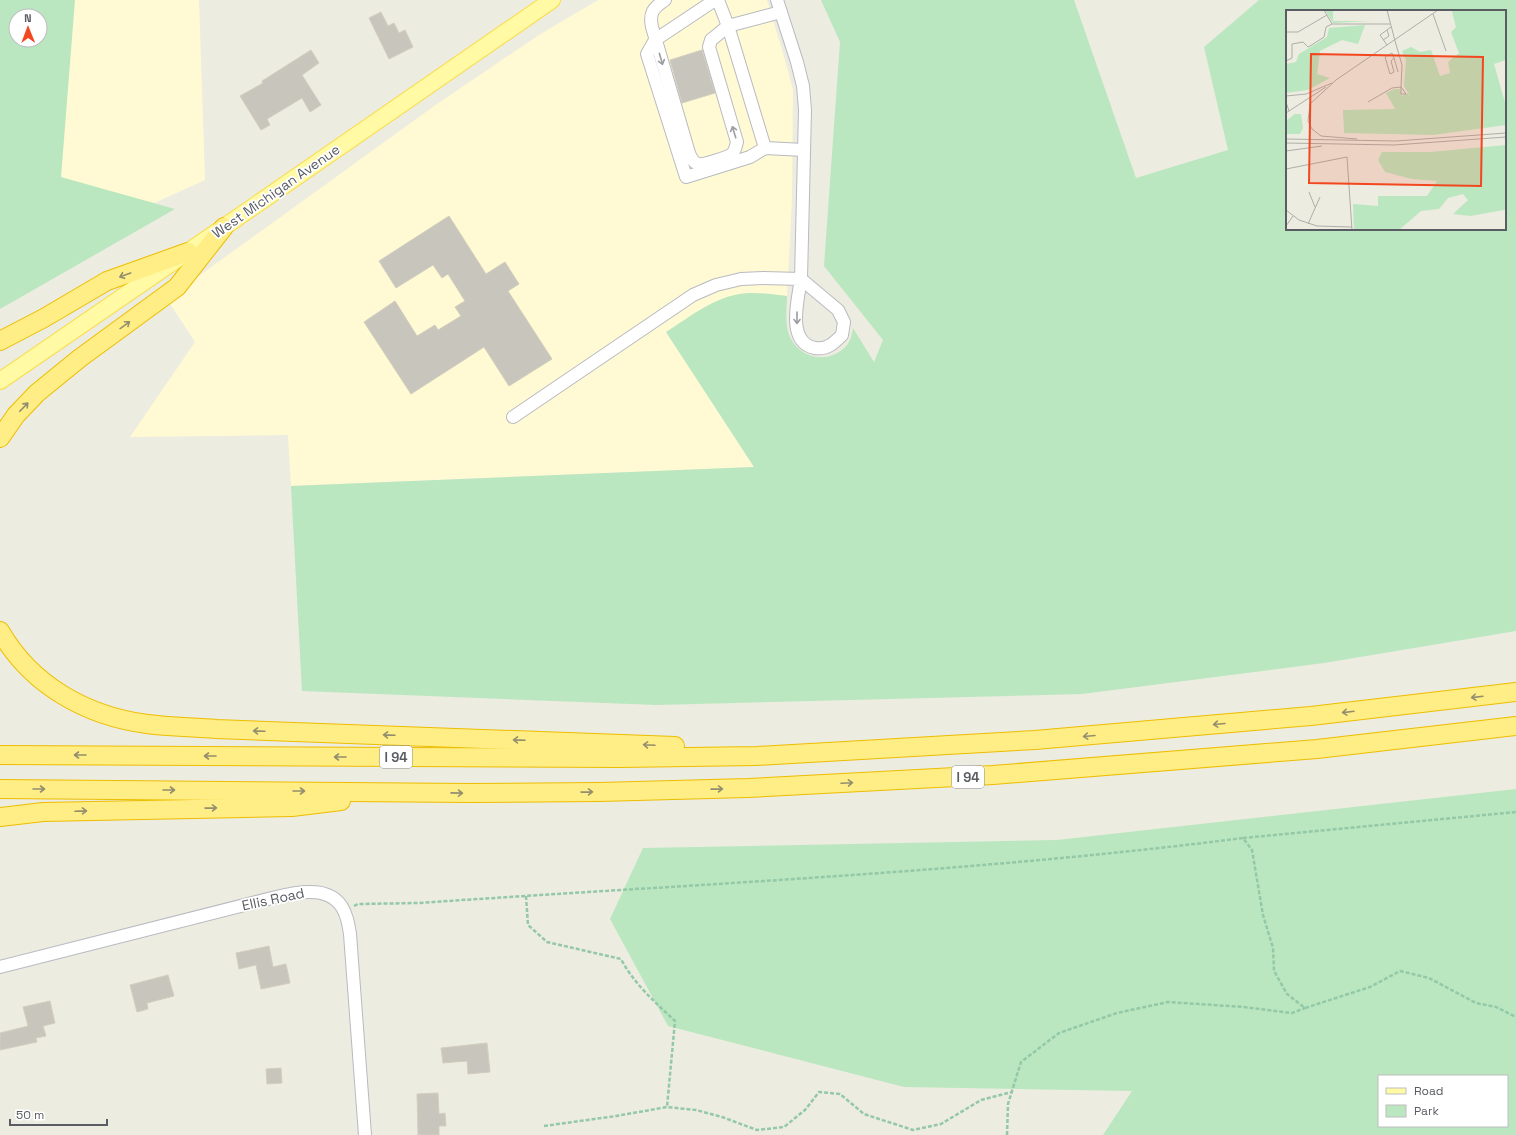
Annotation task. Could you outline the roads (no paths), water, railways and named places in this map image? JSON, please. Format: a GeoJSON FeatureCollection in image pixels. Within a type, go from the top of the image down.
{"type":"FeatureCollection","features":[{"type":"Feature","properties":{"kind":"highway"},"geometry":{"type":"LineString","coordinates":[[0,438],[16,415],[37,393],[80,358],[177,287],[224,227]]}},
{"type":"Feature","properties":{"kind":"highway"},"geometry":{"type":"LineString","coordinates":[[0,341],[44,318],[107,281],[188,252]]}},
{"type":"Feature","properties":{"kind":"highway"},"geometry":{"type":"LineString","coordinates":[[0,631],[22,662],[45,684],[73,702],[106,715],[146,724],[216,729],[720,749],[757,756]]}},
{"type":"Feature","properties":{"kind":"highway","name":"I 94"},"geometry":{"type":"LineString","coordinates":[[0,755],[604,758],[757,756],[1035,740],[1311,716],[1516,692]]}},
{"type":"Feature","properties":{"kind":"highway","name":"I 94"},"geometry":{"type":"LineString","coordinates":[[0,789],[599,792],[748,788],[993,775],[1317,749],[1516,726]]}},
{"type":"Feature","properties":{"kind":"highway"},"geometry":{"type":"LineString","coordinates":[[0,817],[43,812],[292,807],[418,792]]}},
{"type":"Feature","properties":{"kind":"main road","name":"West Michigan Avenue"},"geometry":{"type":"LineString","coordinates":[[0,381],[552,0]]}},
{"type":"Feature","properties":{"kind":"street"},"geometry":{"type":"LineString","coordinates":[[664,0],[651,12],[650,19],[689,153],[692,161],[698,164],[731,155],[737,142],[709,47],[711,40],[728,26],[781,12]]}},
{"type":"Feature","properties":{"kind":"street"},"geometry":{"type":"LineString","coordinates":[[765,148],[728,26],[717,0],[655,40],[646,54],[686,177],[750,157],[765,148],[804,150]]}},
{"type":"Feature","properties":{"kind":"street"},"geometry":{"type":"LineString","coordinates":[[513,417],[693,295],[716,285],[741,279],[801,279],[838,310],[844,322],[842,335],[833,344],[822,349],[808,346],[799,337],[796,322],[801,279],[805,110],[803,86],[798,62],[777,0]]}},
{"type":"Feature","properties":{"kind":"street","name":"Ellis Road"},"geometry":{"type":"LineString","coordinates":[[0,967],[295,893],[317,891],[326,894],[334,899],[344,910],[350,934],[364,1135]]}}]}
